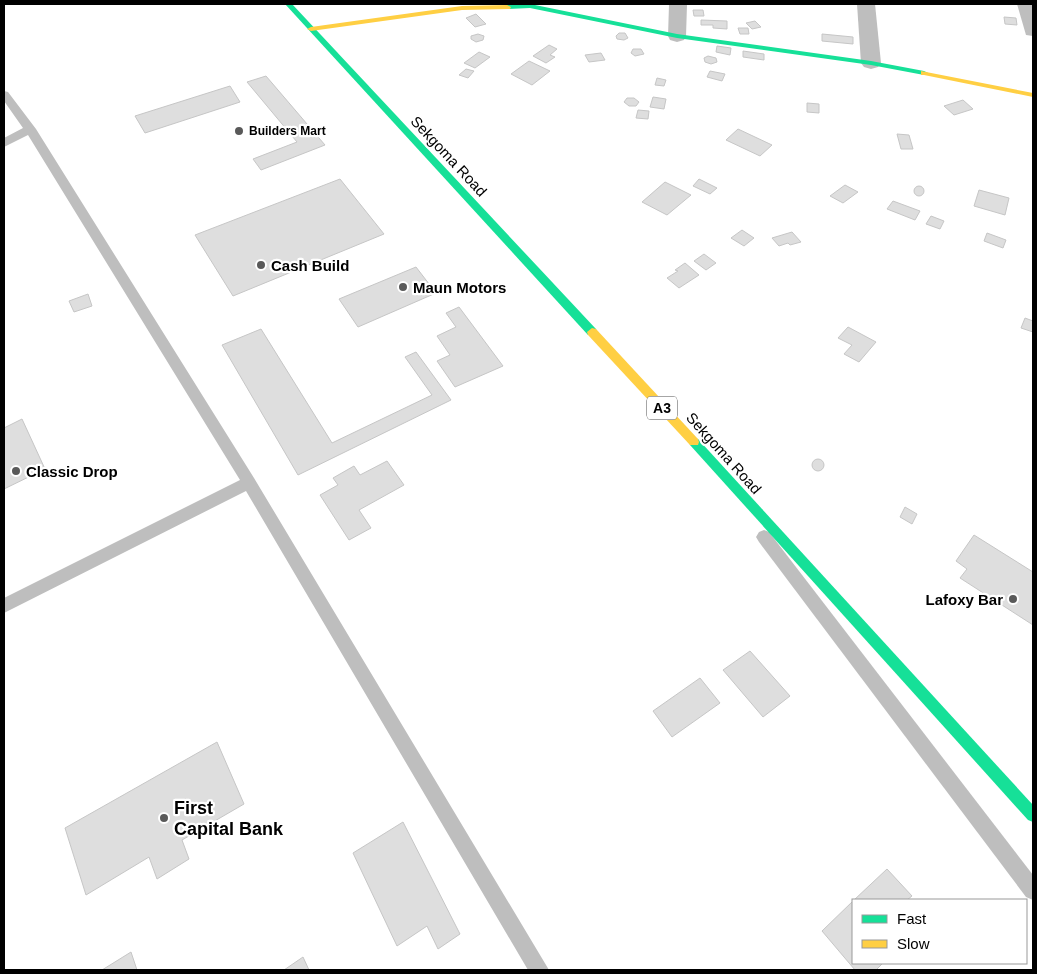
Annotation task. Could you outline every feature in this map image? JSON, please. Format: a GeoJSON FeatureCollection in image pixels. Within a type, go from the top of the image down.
{"type":"FeatureCollection","features":[{"type":"Feature","properties":{"kind":"main road","name":"Sekgoma Road"},"geometry":{"type":"LineString","coordinates":[[288,4],[679,426],[1033,815]]}},
{"type":"Feature","properties":{"kind":"main road"},"geometry":{"type":"LineString","coordinates":[[312,29],[462,8],[530,6],[677,36],[871,63],[1033,95]]}},
{"type":"Feature","properties":{"kind":"street"},"geometry":{"type":"LineString","coordinates":[[677,36],[678,4]]}},
{"type":"Feature","properties":{"kind":"street"},"geometry":{"type":"LineString","coordinates":[[866,4],[871,63]]}},
{"type":"Feature","properties":{"kind":"street"},"geometry":{"type":"LineString","coordinates":[[1026,4],[1033,32]]}},
{"type":"Feature","properties":{"kind":"lane"},"geometry":{"type":"LineString","coordinates":[[4,94],[30,129],[248,482],[539,970]]}},
{"type":"Feature","properties":{"kind":"lane"},"geometry":{"type":"LineString","coordinates":[[4,143],[30,129]]}},
{"type":"Feature","properties":{"kind":"lane"},"geometry":{"type":"LineString","coordinates":[[679,426],[1033,890]]}},
{"type":"Feature","properties":{"kind":"lane"},"geometry":{"type":"LineString","coordinates":[[4,606],[248,482]]}},
{"type":"Feature","properties":{"kind":"building"},"geometry":{"type":"Polygon","coordinates":[[[693,10],[703,10],[704,16],[694,16],[693,10]]]}},
{"type":"Feature","properties":{"kind":"building"},"geometry":{"type":"Polygon","coordinates":[[[476,14],[486,24],[475,27],[466,18],[476,14]]]}},
{"type":"Feature","properties":{"kind":"building"},"geometry":{"type":"Polygon","coordinates":[[[1004,17],[1016,18],[1017,25],[1005,24],[1004,17]]]}},
{"type":"Feature","properties":{"kind":"building"},"geometry":{"type":"Polygon","coordinates":[[[701,20],[727,21],[727,29],[713,28],[713,25],[701,25],[701,20]]]}},
{"type":"Feature","properties":{"kind":"building"},"geometry":{"type":"Polygon","coordinates":[[[755,21],[761,27],[752,29],[746,23],[755,21]]]}},
{"type":"Feature","properties":{"kind":"building"},"geometry":{"type":"Polygon","coordinates":[[[738,28],[748,28],[749,34],[740,34],[738,28]]]}},
{"type":"Feature","properties":{"kind":"building"},"geometry":{"type":"Polygon","coordinates":[[[619,33],[625,33],[628,38],[624,40],[617,39],[616,36],[619,33]]]}},
{"type":"Feature","properties":{"kind":"building"},"geometry":{"type":"Polygon","coordinates":[[[478,34],[484,36],[483,40],[476,42],[471,39],[471,36],[478,34]]]}},
{"type":"Feature","properties":{"kind":"building"},"geometry":{"type":"Polygon","coordinates":[[[822,34],[853,37],[853,44],[822,41],[822,34]]]}},
{"type":"Feature","properties":{"kind":"building"},"geometry":{"type":"Polygon","coordinates":[[[549,45],[557,49],[550,55],[555,57],[546,63],[533,56],[549,45]]]}},
{"type":"Feature","properties":{"kind":"building"},"geometry":{"type":"Polygon","coordinates":[[[717,46],[731,48],[730,55],[716,52],[717,46]]]}},
{"type":"Feature","properties":{"kind":"building"},"geometry":{"type":"Polygon","coordinates":[[[633,49],[641,49],[644,54],[635,56],[631,53],[633,49]]]}},
{"type":"Feature","properties":{"kind":"building"},"geometry":{"type":"Polygon","coordinates":[[[743,51],[764,54],[764,60],[743,57],[743,51]]]}},
{"type":"Feature","properties":{"kind":"building"},"geometry":{"type":"Polygon","coordinates":[[[479,52],[490,57],[475,68],[464,63],[479,52]]]}},
{"type":"Feature","properties":{"kind":"building"},"geometry":{"type":"Polygon","coordinates":[[[601,53],[605,60],[589,62],[585,55],[601,53]]]}},
{"type":"Feature","properties":{"kind":"building"},"geometry":{"type":"Polygon","coordinates":[[[708,56],[716,58],[717,62],[711,64],[705,62],[704,58],[708,56]]]}},
{"type":"Feature","properties":{"kind":"building"},"geometry":{"type":"Polygon","coordinates":[[[529,61],[550,71],[532,85],[511,74],[529,61]]]}},
{"type":"Feature","properties":{"kind":"building"},"geometry":{"type":"Polygon","coordinates":[[[466,69],[474,71],[468,78],[459,75],[466,69]]]}},
{"type":"Feature","properties":{"kind":"building"},"geometry":{"type":"Polygon","coordinates":[[[710,71],[725,74],[722,81],[707,77],[710,71]]]}},
{"type":"Feature","properties":{"kind":"building"},"geometry":{"type":"Polygon","coordinates":[[[266,76],[325,145],[261,170],[253,159],[297,142],[247,82],[266,76]]]}},
{"type":"Feature","properties":{"kind":"building"},"geometry":{"type":"Polygon","coordinates":[[[657,78],[666,80],[664,86],[655,85],[657,78]]]}},
{"type":"Feature","properties":{"kind":"building"},"geometry":{"type":"Polygon","coordinates":[[[230,86],[240,102],[145,133],[135,116],[230,86]]]}},
{"type":"Feature","properties":{"kind":"building"},"geometry":{"type":"Polygon","coordinates":[[[653,97],[666,99],[664,109],[650,107],[653,97]]]}},
{"type":"Feature","properties":{"kind":"building"},"geometry":{"type":"Polygon","coordinates":[[[627,98],[634,98],[639,102],[636,106],[629,106],[624,102],[627,98]]]}},
{"type":"Feature","properties":{"kind":"building"},"geometry":{"type":"Polygon","coordinates":[[[963,100],[973,109],[954,115],[944,106],[963,100]]]}},
{"type":"Feature","properties":{"kind":"building"},"geometry":{"type":"Polygon","coordinates":[[[807,103],[819,104],[819,113],[807,112],[807,103]]]}},
{"type":"Feature","properties":{"kind":"building"},"geometry":{"type":"Polygon","coordinates":[[[638,110],[649,111],[648,119],[636,118],[638,110]]]}},
{"type":"Feature","properties":{"kind":"building"},"geometry":{"type":"Polygon","coordinates":[[[738,129],[772,145],[760,156],[726,140],[738,129]]]}},
{"type":"Feature","properties":{"kind":"building"},"geometry":{"type":"Polygon","coordinates":[[[897,134],[909,135],[913,149],[901,149],[897,134]]]}},
{"type":"Feature","properties":{"kind":"building","name":"Cash Build"},"geometry":{"type":"Polygon","coordinates":[[[340,179],[384,234],[233,296],[195,235],[340,179]]]}},
{"type":"Feature","properties":{"kind":"building"},"geometry":{"type":"Polygon","coordinates":[[[699,179],[717,188],[710,194],[693,186],[699,179]]]}},
{"type":"Feature","properties":{"kind":"building"},"geometry":{"type":"Polygon","coordinates":[[[665,182],[691,195],[667,215],[642,202],[665,182]]]}},
{"type":"Feature","properties":{"kind":"building"},"geometry":{"type":"Polygon","coordinates":[[[845,185],[858,192],[843,203],[830,196],[845,185]]]}},
{"type":"Feature","properties":{"kind":"building"},"geometry":{"type":"Polygon","coordinates":[[[917,186],[921,186],[924,191],[923,195],[917,196],[914,193],[914,189],[917,186]]]}},
{"type":"Feature","properties":{"kind":"building"},"geometry":{"type":"Polygon","coordinates":[[[979,190],[1009,198],[1005,215],[974,206],[979,190]]]}},
{"type":"Feature","properties":{"kind":"building"},"geometry":{"type":"Polygon","coordinates":[[[893,201],[920,211],[915,220],[887,209],[893,201]]]}},
{"type":"Feature","properties":{"kind":"building"},"geometry":{"type":"Polygon","coordinates":[[[931,216],[944,221],[940,229],[926,224],[931,216]]]}},
{"type":"Feature","properties":{"kind":"building"},"geometry":{"type":"Polygon","coordinates":[[[742,230],[754,238],[744,246],[731,238],[742,230]]]}},
{"type":"Feature","properties":{"kind":"building"},"geometry":{"type":"Polygon","coordinates":[[[792,232],[801,242],[779,246],[772,238],[792,232]]]}},
{"type":"Feature","properties":{"kind":"building"},"geometry":{"type":"Polygon","coordinates":[[[987,233],[1006,240],[1003,248],[984,241],[987,233]]]}},
{"type":"Feature","properties":{"kind":"building"},"geometry":{"type":"Polygon","coordinates":[[[704,254],[716,263],[706,270],[694,261],[704,254]]]}},
{"type":"Feature","properties":{"kind":"building"},"geometry":{"type":"Polygon","coordinates":[[[685,263],[699,275],[679,288],[667,278],[678,271],[675,270],[685,263]]]}},
{"type":"Feature","properties":{"kind":"building"},"geometry":{"type":"Polygon","coordinates":[[[416,267],[436,293],[358,327],[339,299],[416,267]]]}},
{"type":"Feature","properties":{"kind":"building"},"geometry":{"type":"Polygon","coordinates":[[[88,294],[92,306],[74,312],[69,301],[88,294]]]}},
{"type":"Feature","properties":{"kind":"building"},"geometry":{"type":"Polygon","coordinates":[[[459,307],[503,366],[455,387],[437,361],[450,355],[437,336],[456,327],[446,313],[459,307]]]}},
{"type":"Feature","properties":{"kind":"building"},"geometry":{"type":"Polygon","coordinates":[[[1025,318],[1033,321],[1033,332],[1021,328],[1025,318]]]}},
{"type":"Feature","properties":{"kind":"building"},"geometry":{"type":"Polygon","coordinates":[[[848,327],[876,342],[859,362],[844,354],[852,345],[838,338],[848,327]]]}},
{"type":"Feature","properties":{"kind":"building"},"geometry":{"type":"Polygon","coordinates":[[[261,329],[332,443],[432,395],[405,357],[416,352],[451,400],[298,475],[222,345],[261,329]]]}},
{"type":"Feature","properties":{"kind":"building"},"geometry":{"type":"Polygon","coordinates":[[[22,419],[45,469],[4,489],[4,428],[22,419]]]}},
{"type":"Feature","properties":{"kind":"building"},"geometry":{"type":"Polygon","coordinates":[[[820,459],[823,460],[823,470],[816,471],[813,470],[812,463],[813,460],[820,459]]]}},
{"type":"Feature","properties":{"kind":"building"},"geometry":{"type":"Polygon","coordinates":[[[387,461],[404,485],[359,510],[371,528],[349,540],[320,495],[338,485],[333,478],[354,466],[360,475],[387,461]]]}},
{"type":"Feature","properties":{"kind":"building"},"geometry":{"type":"Polygon","coordinates":[[[905,507],[917,514],[912,524],[900,517],[905,507]]]}},
{"type":"Feature","properties":{"kind":"building"},"geometry":{"type":"Polygon","coordinates":[[[974,535],[1033,572],[1033,625],[960,578],[967,569],[956,561],[974,535]]]}},
{"type":"Feature","properties":{"kind":"building"},"geometry":{"type":"Polygon","coordinates":[[[750,651],[790,696],[763,717],[723,670],[750,651]]]}},
{"type":"Feature","properties":{"kind":"building"},"geometry":{"type":"Polygon","coordinates":[[[700,678],[720,703],[672,737],[653,711],[700,678]]]}},
{"type":"Feature","properties":{"kind":"building"},"geometry":{"type":"Polygon","coordinates":[[[217,742],[244,804],[182,840],[189,859],[157,879],[149,857],[86,895],[65,828],[217,742]]]}},
{"type":"Feature","properties":{"kind":"building"},"geometry":{"type":"Polygon","coordinates":[[[403,822],[460,934],[438,949],[427,926],[397,946],[353,853],[403,822]]]}},
{"type":"Feature","properties":{"kind":"building"},"geometry":{"type":"Polygon","coordinates":[[[887,869],[912,896],[908,899],[855,899],[887,869]]]}},
{"type":"Feature","properties":{"kind":"building"},"geometry":{"type":"Polygon","coordinates":[[[852,902],[852,964],[882,964],[876,970],[855,970],[822,931],[852,902]]]}},
{"type":"Feature","properties":{"kind":"building"},"geometry":{"type":"Polygon","coordinates":[[[131,952],[137,970],[102,970],[131,952]]]}},
{"type":"Feature","properties":{"kind":"building"},"geometry":{"type":"Polygon","coordinates":[[[303,957],[309,970],[284,970],[303,957]]]}},
{"type":"Feature","properties":{"kind":"traffic: fast"},"geometry":{"type":"LineString","coordinates":[[288,4],[592,332]]}},
{"type":"Feature","properties":{"kind":"traffic: fast"},"geometry":{"type":"LineString","coordinates":[[507,7],[530,6],[677,36],[871,63],[924,73]]}},
{"type":"Feature","properties":{"kind":"traffic: fast"},"geometry":{"type":"LineString","coordinates":[[694,442],[1033,815]]}},
{"type":"Feature","properties":{"kind":"traffic: slow"},"geometry":{"type":"LineString","coordinates":[[311,29],[462,8],[507,7]]}},
{"type":"Feature","properties":{"kind":"traffic: slow"},"geometry":{"type":"LineString","coordinates":[[924,73],[1033,95]]}},
{"type":"Feature","properties":{"kind":"traffic: slow"},"geometry":{"type":"LineString","coordinates":[[592,332],[694,442]]}},
{"type":"Feature","properties":{"kind":"place","name":"Builders Mart"},"geometry":{"type":"Point","coordinates":[239,131]}},
{"type":"Feature","properties":{"kind":"place","name":"Cash Build"},"geometry":{"type":"Point","coordinates":[261,265]}},
{"type":"Feature","properties":{"kind":"place","name":"Maun Motors"},"geometry":{"type":"Point","coordinates":[403,287]}},
{"type":"Feature","properties":{"kind":"place","name":"Classic Drop"},"geometry":{"type":"Point","coordinates":[16,471]}},
{"type":"Feature","properties":{"kind":"place","name":"Lafoxy Bar"},"geometry":{"type":"Point","coordinates":[1013,599]}},
{"type":"Feature","properties":{"kind":"place","name":"First Capital Bank"},"geometry":{"type":"Point","coordinates":[164,818]}}]}
